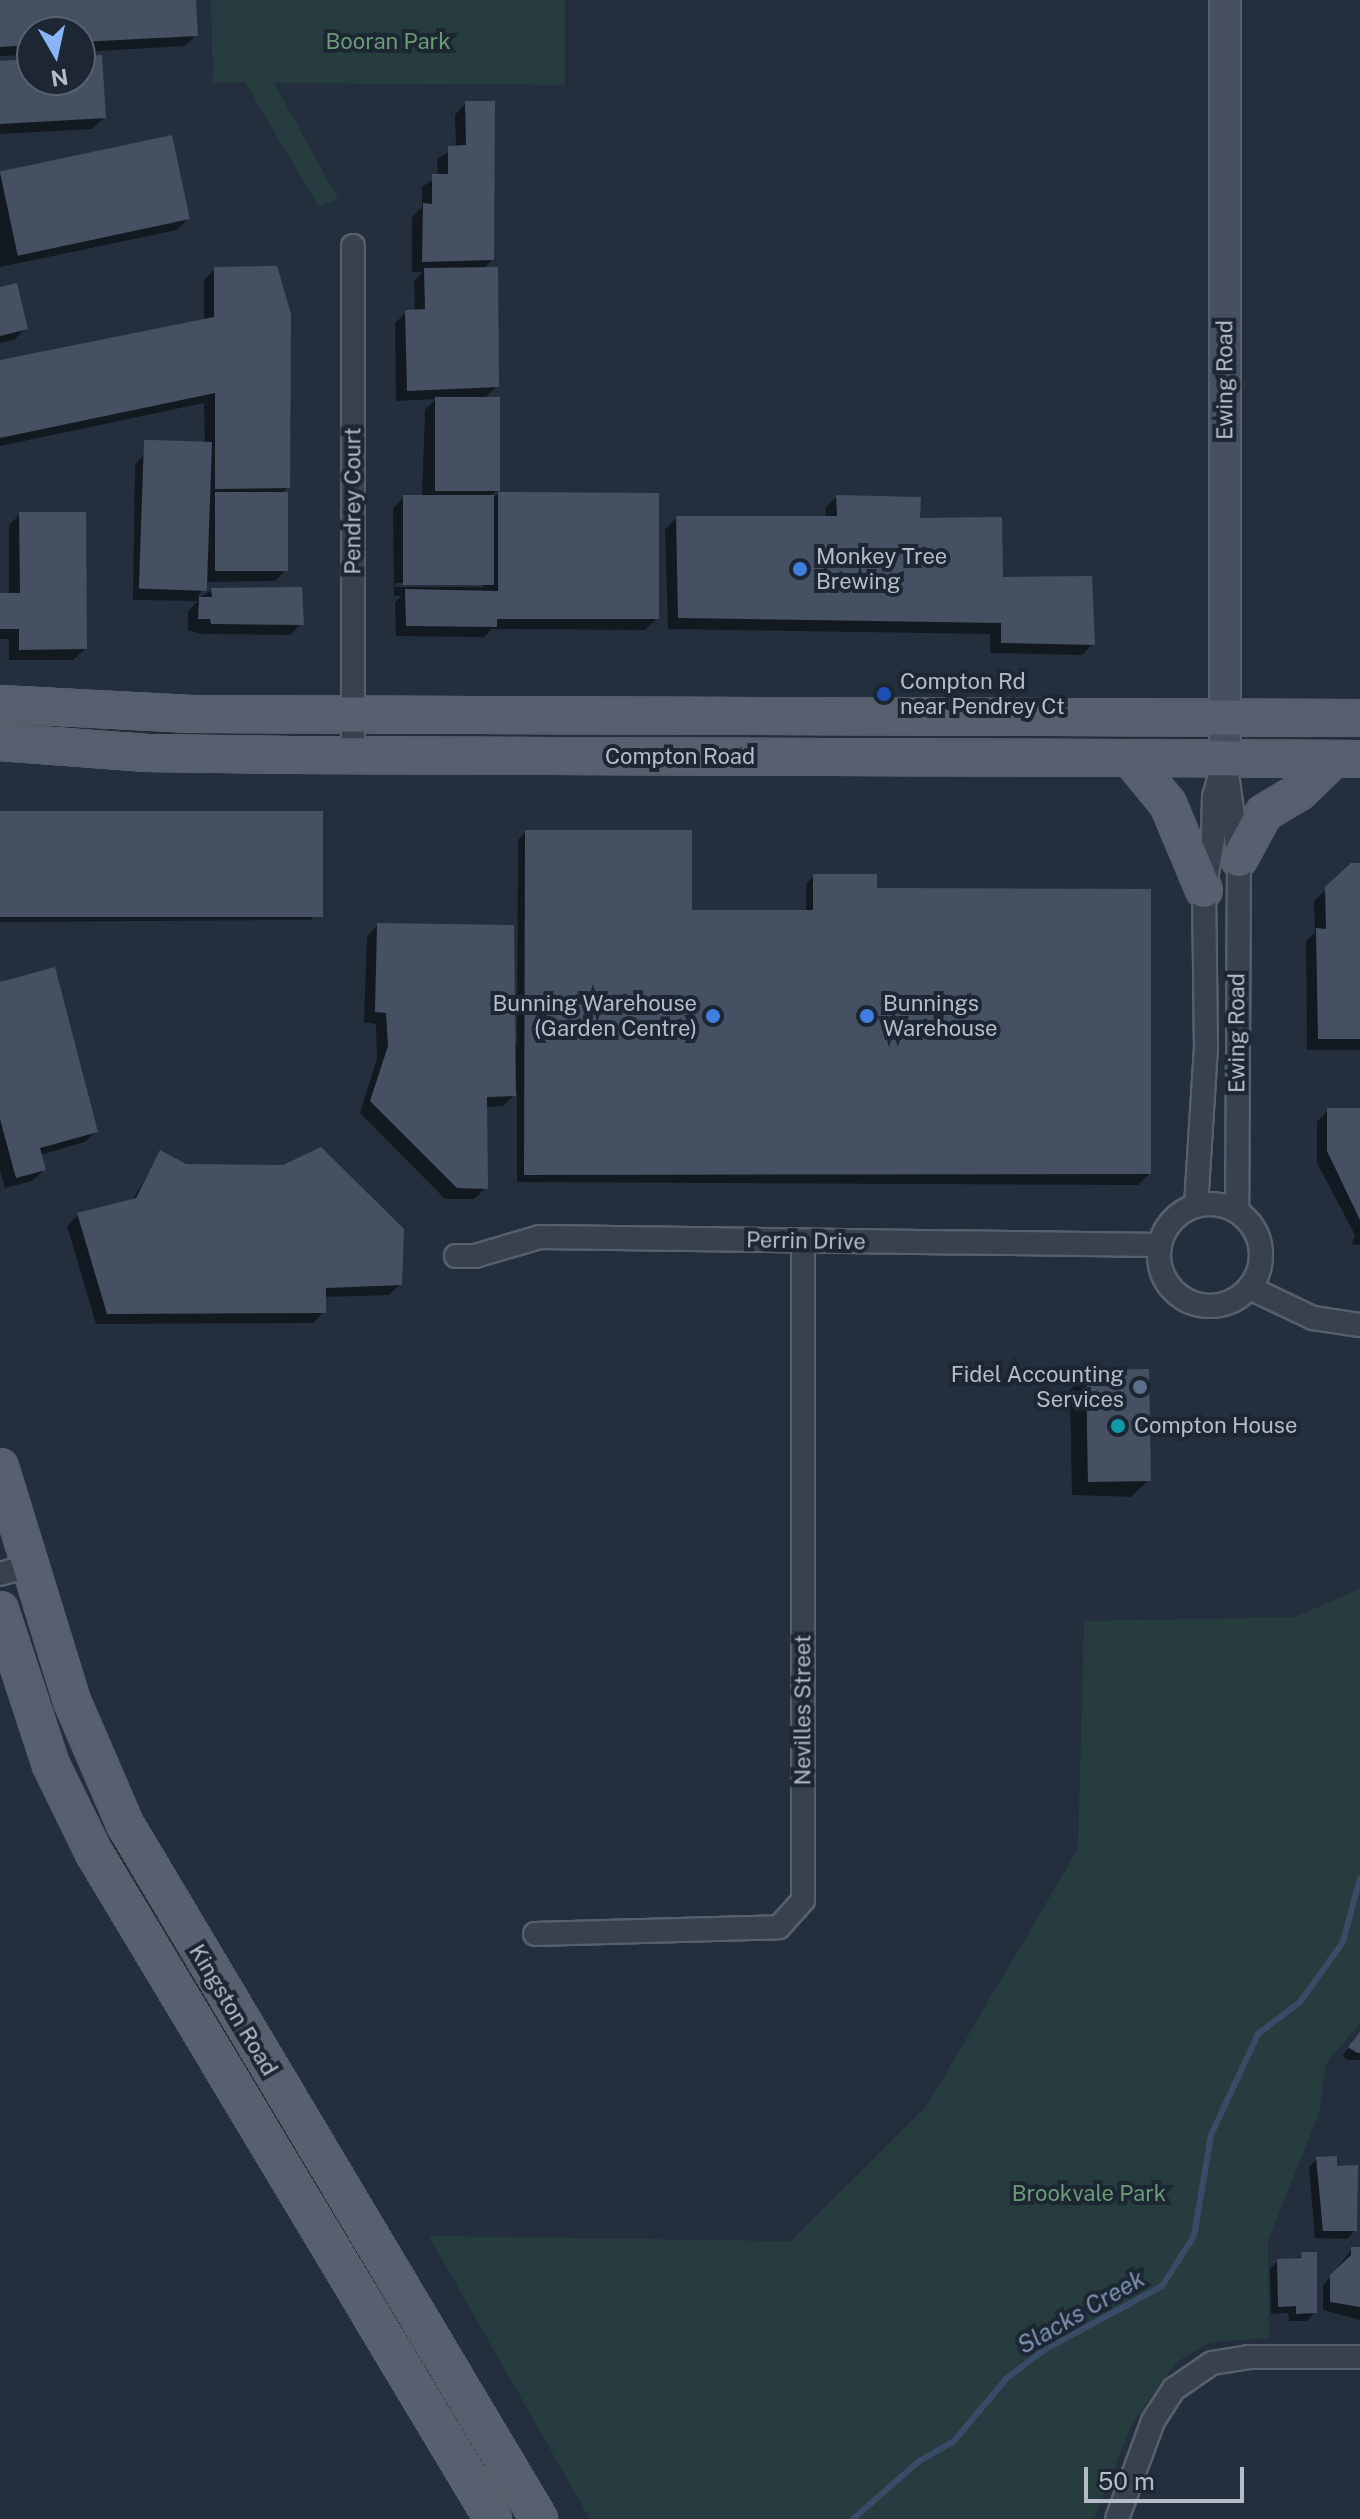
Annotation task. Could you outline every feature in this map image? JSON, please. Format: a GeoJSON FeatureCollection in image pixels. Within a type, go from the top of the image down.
{"type":"FeatureCollection","features":[{"type":"Feature","properties":{"kind":"main road","name":"Ewing Road"},"geometry":{"type":"LineString","coordinates":[[1225,0],[1225,760]]}},
{"type":"Feature","properties":{"kind":"main road","name":"Compton Road"},"geometry":{"type":"LineString","coordinates":[[0,704],[103,712],[1360,718]]}},
{"type":"Feature","properties":{"kind":"main road","name":"Compton Road"},"geometry":{"type":"LineString","coordinates":[[0,742],[147,753],[353,756],[1347,759]]}},
{"type":"Feature","properties":{"kind":"main road"},"geometry":{"type":"LineString","coordinates":[[1131,759],[1168,804],[1204,890]]}},
{"type":"Feature","properties":{"kind":"main road"},"geometry":{"type":"LineString","coordinates":[[1239,859],[1264,813],[1347,759]]}},
{"type":"Feature","properties":{"kind":"main road","name":"Kingston Road"},"geometry":{"type":"LineString","coordinates":[[0,1467],[14,1570],[86,1738],[146,1865],[539,2519]]}},
{"type":"Feature","properties":{"kind":"main road","name":"Kingston Road"},"geometry":{"type":"LineString","coordinates":[[0,1610],[51,1765],[94,1853],[493,2519]]}},
{"type":"Feature","properties":{"kind":"street","name":"Pendrey Court"},"geometry":{"type":"LineString","coordinates":[[353,246],[353,756]]}},
{"type":"Feature","properties":{"kind":"street","name":"Ewing Road"},"geometry":{"type":"LineString","coordinates":[[1225,760],[1239,859],[1237,1211]]}},
{"type":"Feature","properties":{"kind":"street","name":"Ewing Road"},"geometry":{"type":"LineString","coordinates":[[1196,1206],[1206,1049],[1204,890],[1213,840],[1214,797],[1225,760]]}},
{"type":"Feature","properties":{"kind":"street"},"geometry":{"type":"LineString","coordinates":[[1196,1206],[1237,1211],[1251,1224],[1262,1251],[1250,1288],[1222,1305],[1190,1303],[1166,1281],[1159,1245],[1173,1219],[1196,1206]]}},
{"type":"Feature","properties":{"kind":"street","name":"Perrin Drive"},"geometry":{"type":"LineString","coordinates":[[456,1256],[475,1256],[540,1237],[1159,1245]]}},
{"type":"Feature","properties":{"kind":"street","name":"Nevilles Street"},"geometry":{"type":"LineString","coordinates":[[535,1934],[779,1927],[803,1900],[803,1241]]}},
{"type":"Feature","properties":{"kind":"street"},"geometry":{"type":"LineString","coordinates":[[1250,1288],[1313,1318],[1360,1325]]}},
{"type":"Feature","properties":{"kind":"street"},"geometry":{"type":"LineString","coordinates":[[1117,2519],[1153,2421],[1174,2389],[1212,2363],[1248,2357],[1360,2357]]}},
{"type":"Feature","properties":{"kind":"green space","name":"Booran Park"},"geometry":{"type":"Polygon","coordinates":[[[211,0],[565,0],[565,85],[274,83],[338,199],[319,207],[245,82],[213,83],[211,0]]]}},
{"type":"Feature","properties":{"kind":"green space","name":"Brookvale Park"},"geometry":{"type":"Polygon","coordinates":[[[1360,1589],[1360,2023],[1325,2065],[1319,2114],[1268,2240],[1269,2338],[1211,2342],[1175,2363],[1131,2426],[1094,2519],[590,2519],[429,2236],[791,2241],[926,2107],[1078,1849],[1084,1621],[1294,1617],[1360,1589]]]}},
{"type":"Feature","properties":{"kind":"building"},"geometry":{"type":"Polygon","coordinates":[[[0,0],[196,0],[198,36],[96,41],[96,16],[16,16],[16,46],[0,47],[0,0]]]}},
{"type":"Feature","properties":{"kind":"building"},"geometry":{"type":"Polygon","coordinates":[[[96,55],[102,55],[106,118],[0,124],[0,61],[16,60],[16,96],[96,96],[96,55]]]}},
{"type":"Feature","properties":{"kind":"building"},"geometry":{"type":"Polygon","coordinates":[[[465,101],[495,101],[494,260],[422,262],[423,203],[432,204],[432,174],[448,174],[448,146],[466,145],[465,101]]]}},
{"type":"Feature","properties":{"kind":"building"},"geometry":{"type":"Polygon","coordinates":[[[172,135],[190,219],[18,256],[0,172],[172,135]]]}},
{"type":"Feature","properties":{"kind":"building"},"geometry":{"type":"Polygon","coordinates":[[[277,266],[291,314],[290,488],[215,489],[215,393],[0,438],[0,360],[214,317],[214,267],[277,266]]]}},
{"type":"Feature","properties":{"kind":"building"},"geometry":{"type":"Polygon","coordinates":[[[498,267],[499,387],[407,391],[405,310],[425,309],[424,268],[498,267]]]}},
{"type":"Feature","properties":{"kind":"building"},"geometry":{"type":"Polygon","coordinates":[[[17,283],[28,329],[0,336],[0,287],[17,283]]]}},
{"type":"Feature","properties":{"kind":"building"},"geometry":{"type":"Polygon","coordinates":[[[435,397],[500,397],[500,491],[435,491],[435,397]]]}},
{"type":"Feature","properties":{"kind":"building"},"geometry":{"type":"Polygon","coordinates":[[[144,440],[212,442],[207,591],[139,589],[144,440]]]}},
{"type":"Feature","properties":{"kind":"building"},"geometry":{"type":"Polygon","coordinates":[[[215,492],[288,492],[288,571],[215,571],[215,492]]]}},
{"type":"Feature","properties":{"kind":"building"},"geometry":{"type":"Polygon","coordinates":[[[498,492],[659,493],[659,619],[497,619],[497,627],[406,626],[405,589],[498,591],[498,492]]]}},
{"type":"Feature","properties":{"kind":"building"},"geometry":{"type":"Polygon","coordinates":[[[403,495],[494,495],[494,585],[403,585],[403,495]]]}},
{"type":"Feature","properties":{"kind":"building"},"geometry":{"type":"Polygon","coordinates":[[[836,495],[921,497],[920,518],[1002,517],[1003,577],[1092,576],[1095,645],[1001,643],[1001,623],[678,618],[676,516],[837,516],[836,495]]]}},
{"type":"Feature","properties":{"kind":"building"},"geometry":{"type":"Polygon","coordinates":[[[19,512],[86,512],[87,649],[19,650],[19,629],[0,629],[0,593],[20,593],[19,512]]]}},
{"type":"Feature","properties":{"kind":"building"},"geometry":{"type":"Polygon","coordinates":[[[302,587],[304,625],[211,624],[210,619],[198,619],[199,597],[212,597],[211,588],[302,587]]]}},
{"type":"Feature","properties":{"kind":"building"},"geometry":{"type":"Polygon","coordinates":[[[0,811],[323,811],[323,917],[0,917],[0,811]]]}},
{"type":"Feature","properties":{"kind":"building"},"geometry":{"type":"Polygon","coordinates":[[[525,830],[692,830],[692,910],[813,910],[813,874],[877,874],[877,888],[1151,889],[1151,1174],[524,1175],[525,830]]]}},
{"type":"Feature","properties":{"kind":"building"},"geometry":{"type":"Polygon","coordinates":[[[1351,863],[1360,863],[1360,1039],[1318,1039],[1316,928],[1326,929],[1325,887],[1351,863]]]}},
{"type":"Feature","properties":{"kind":"building"},"geometry":{"type":"Polygon","coordinates":[[[377,923],[514,925],[516,1096],[487,1097],[488,1189],[457,1188],[370,1101],[388,1046],[386,1013],[375,1012],[377,923]]]}},
{"type":"Feature","properties":{"kind":"building"},"geometry":{"type":"Polygon","coordinates":[[[55,967],[98,1132],[40,1148],[46,1170],[16,1178],[0,1119],[0,982],[55,967]]]}},
{"type":"Feature","properties":{"kind":"building"},"geometry":{"type":"Polygon","coordinates":[[[1327,1108],[1360,1108],[1360,1220],[1327,1151],[1327,1108]]]}},
{"type":"Feature","properties":{"kind":"building"},"geometry":{"type":"Polygon","coordinates":[[[321,1147],[404,1229],[402,1285],[326,1288],[326,1313],[107,1314],[77,1213],[136,1198],[160,1150],[186,1164],[283,1165],[321,1147]]]}},
{"type":"Feature","properties":{"kind":"building","name":"Compton House"},"geometry":{"type":"Polygon","coordinates":[[[1149,1369],[1151,1481],[1088,1482],[1086,1370],[1149,1369]]]}},
{"type":"Feature","properties":{"kind":"building"},"geometry":{"type":"Polygon","coordinates":[[[1360,2032],[1360,2053],[1357,2053],[1348,2047],[1360,2032]]]}},
{"type":"Feature","properties":{"kind":"building"},"geometry":{"type":"Polygon","coordinates":[[[1337,2156],[1337,2166],[1358,2165],[1357,2231],[1323,2231],[1316,2157],[1337,2156]]]}},
{"type":"Feature","properties":{"kind":"building"},"geometry":{"type":"Polygon","coordinates":[[[1351,2247],[1360,2247],[1360,2307],[1330,2302],[1330,2275],[1351,2255],[1351,2247]]]}},
{"type":"Feature","properties":{"kind":"building"},"geometry":{"type":"Polygon","coordinates":[[[1302,2252],[1317,2252],[1317,2313],[1296,2314],[1296,2306],[1278,2307],[1277,2259],[1301,2258],[1302,2252]]]}},
{"type":"Feature","properties":{"kind":"waterway","name":"Slacks Creek"},"geometry":{"type":"LineString","coordinates":[[853,2519],[918,2462],[954,2441],[1007,2378],[1044,2350],[1162,2286],[1194,2236],[1211,2135],[1258,2034],[1300,2002],[1343,1942],[1360,1878]]}},
{"type":"Feature","properties":{"kind":"place","name":"Monkey Tree Brewing"},"geometry":{"type":"Point","coordinates":[800,569]}},
{"type":"Feature","properties":{"kind":"place","name":"Compton Rd near Pendrey Ct"},"geometry":{"type":"Point","coordinates":[884,694]}},
{"type":"Feature","properties":{"kind":"place","name":"Bunning Warehouse (Garden Centre)"},"geometry":{"type":"Point","coordinates":[713,1016]}},
{"type":"Feature","properties":{"kind":"place","name":"Bunnings Warehouse"},"geometry":{"type":"Point","coordinates":[867,1016]}},
{"type":"Feature","properties":{"kind":"place","name":"Fidel Accounting Services"},"geometry":{"type":"Point","coordinates":[1140,1387]}},
{"type":"Feature","properties":{"kind":"place","name":"Compton House"},"geometry":{"type":"Point","coordinates":[1118,1426]}}]}
